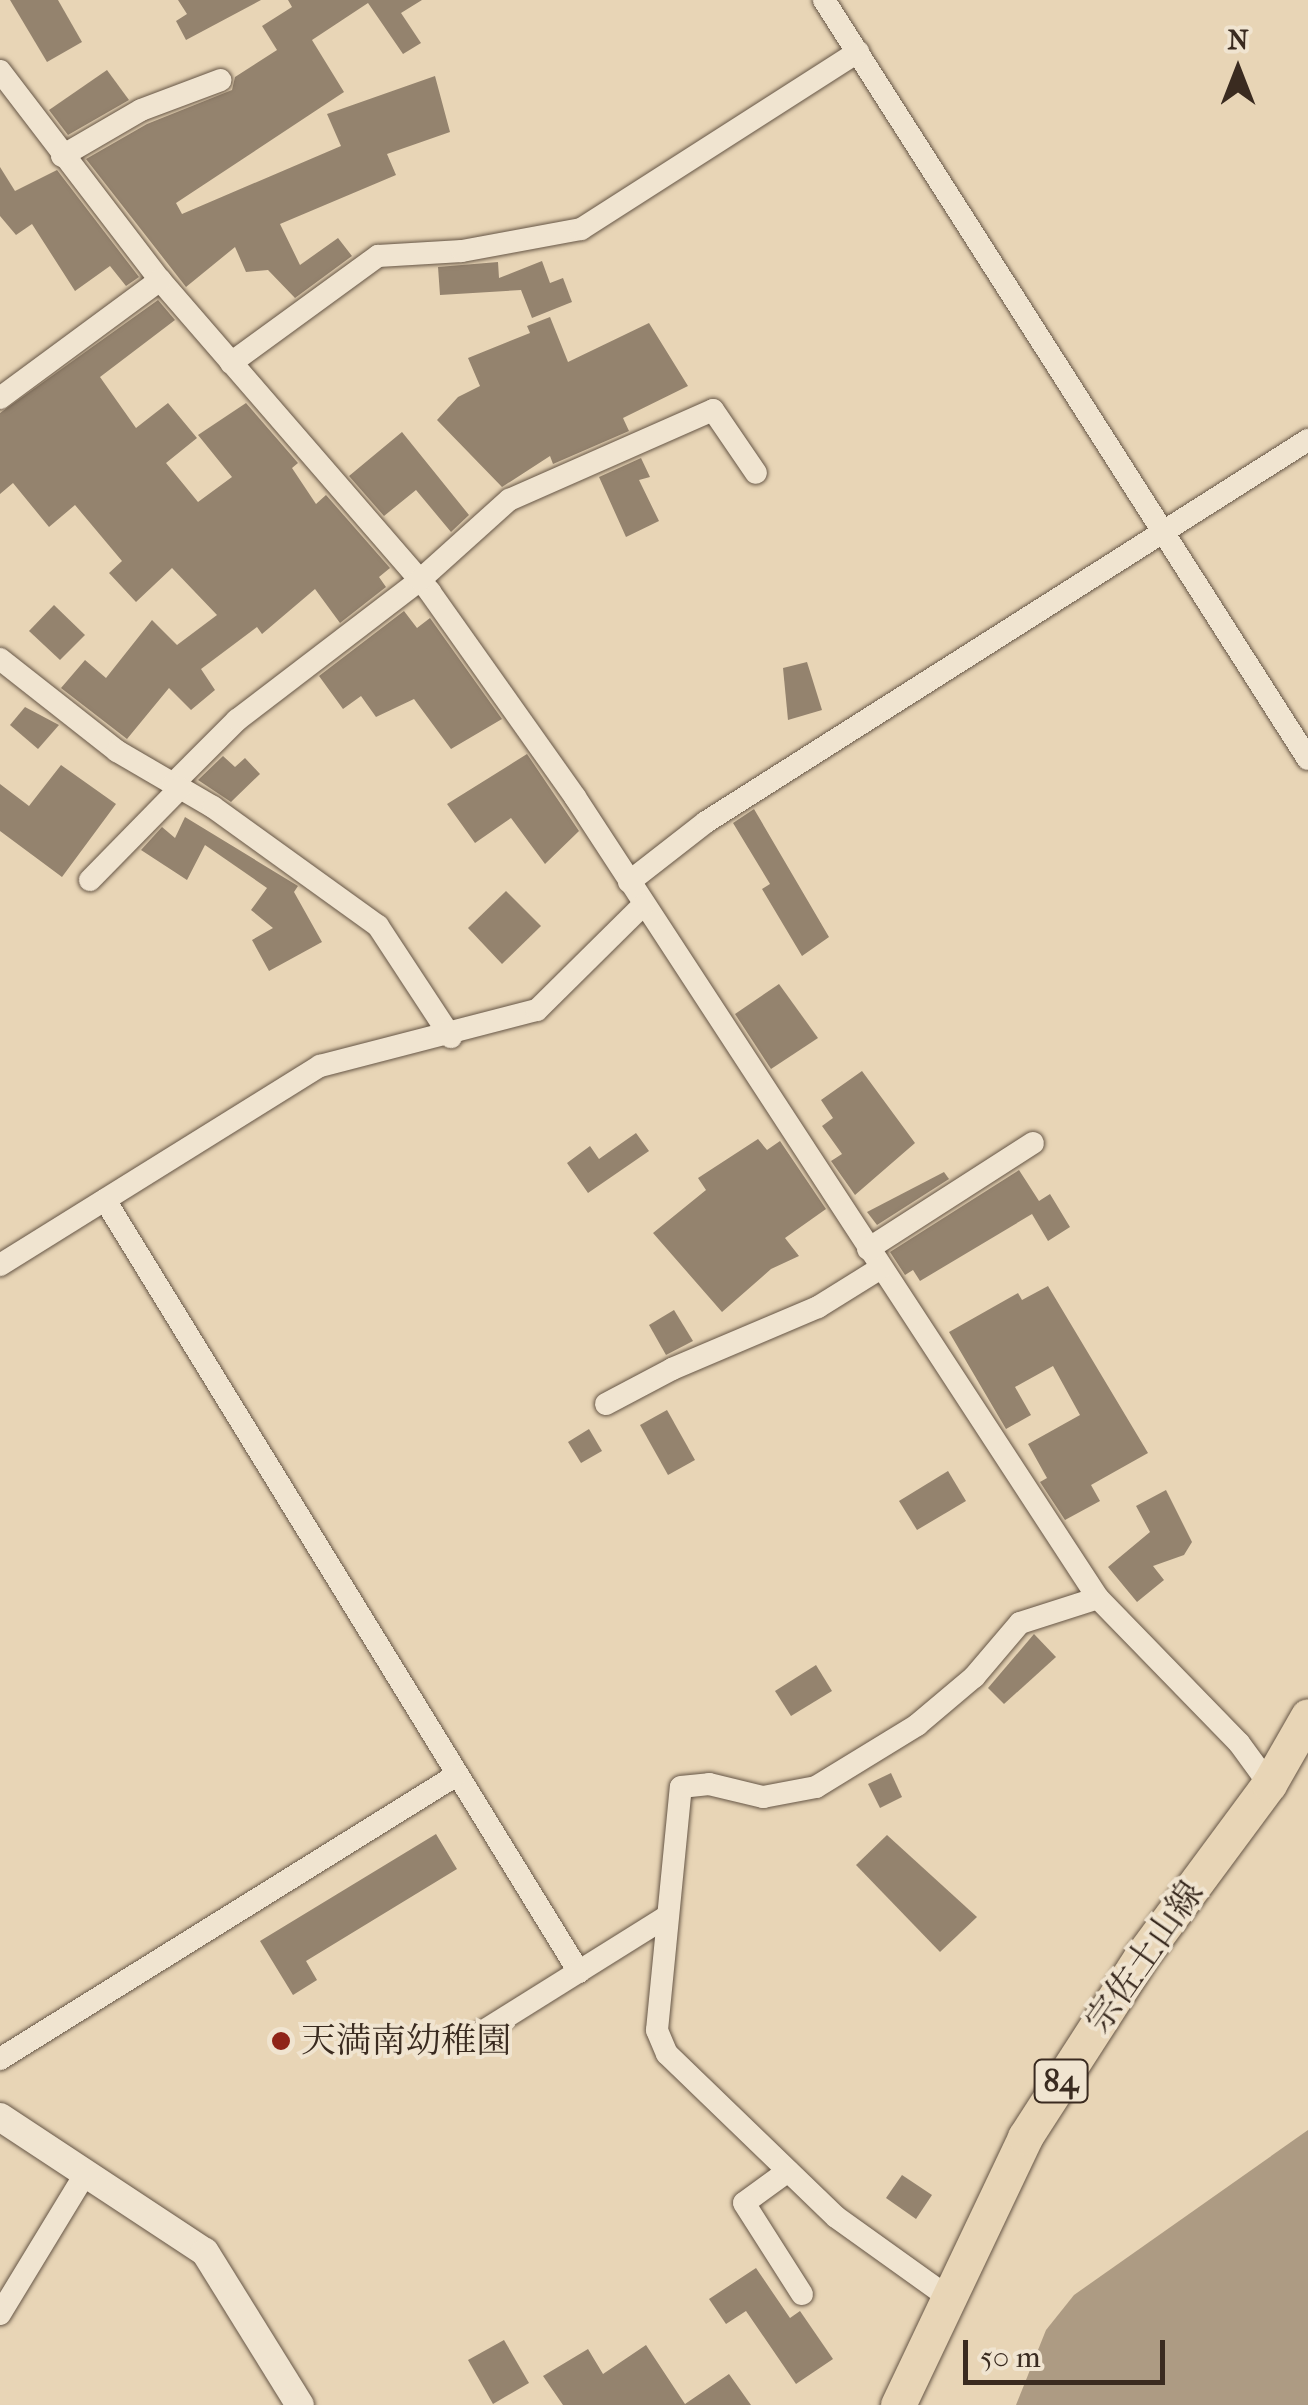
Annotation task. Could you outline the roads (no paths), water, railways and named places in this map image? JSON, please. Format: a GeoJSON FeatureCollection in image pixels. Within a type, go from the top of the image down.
{"type":"FeatureCollection","features":[{"type":"Feature","properties":{"kind":"main road","name":"宗佐土山線"},"geometry":{"type":"LineString","coordinates":[[898,2405],[945,2295],[1025,2137],[1141,1956],[1269,1784],[1308,1716]]}},
{"type":"Feature","properties":{"kind":"main road","name":"宗佐土山線"},"geometry":{"type":"LineString","coordinates":[[1269,1784],[1308,1756]]}},
{"type":"Feature","properties":{"kind":"street"},"geometry":{"type":"LineString","coordinates":[[824,0],[1308,759]]}},
{"type":"Feature","properties":{"kind":"street"},"geometry":{"type":"LineString","coordinates":[[232,363],[378,256],[462,251],[580,230],[858,52]]}},
{"type":"Feature","properties":{"kind":"street"},"geometry":{"type":"LineString","coordinates":[[0,72],[160,280],[420,580],[628,882],[1098,1598],[1239,1743],[1269,1784]]}},
{"type":"Feature","properties":{"kind":"street"},"geometry":{"type":"LineString","coordinates":[[62,156],[141,110],[221,80]]}},
{"type":"Feature","properties":{"kind":"street"},"geometry":{"type":"LineString","coordinates":[[0,398],[160,280]]}},
{"type":"Feature","properties":{"kind":"street"},"geometry":{"type":"LineString","coordinates":[[90,880],[250,708],[420,580],[510,500],[714,410],[756,473]]}},
{"type":"Feature","properties":{"kind":"street"},"geometry":{"type":"LineString","coordinates":[[628,882],[706,822],[1308,440]]}},
{"type":"Feature","properties":{"kind":"street"},"geometry":{"type":"LineString","coordinates":[[0,659],[118,751],[176,786],[378,926],[452,1037]]}},
{"type":"Feature","properties":{"kind":"street"},"geometry":{"type":"LineString","coordinates":[[0,1265],[320,1066],[452,1037],[537,1010],[642,906]]}},
{"type":"Feature","properties":{"kind":"street"},"geometry":{"type":"LineString","coordinates":[[606,1404],[672,1369],[818,1308],[875,1259],[1033,1143]]}},
{"type":"Feature","properties":{"kind":"street"},"geometry":{"type":"LineString","coordinates":[[105,1200],[455,1776],[579,1972]]}},
{"type":"Feature","properties":{"kind":"street"},"geometry":{"type":"LineString","coordinates":[[945,2295],[836,2217],[667,2054],[658,2030],[681,1787],[709,1784],[763,1797],[816,1787],[917,1726],[974,1677],[1020,1624],[1098,1598]]}},
{"type":"Feature","properties":{"kind":"street"},"geometry":{"type":"LineString","coordinates":[[0,2059],[455,1776]]}},
{"type":"Feature","properties":{"kind":"street"},"geometry":{"type":"LineString","coordinates":[[474,2036],[666,1917]]}},
{"type":"Feature","properties":{"kind":"street"},"geometry":{"type":"LineString","coordinates":[[0,2117],[204,2252],[300,2405]]}},
{"type":"Feature","properties":{"kind":"street"},"geometry":{"type":"LineString","coordinates":[[788,2171],[744,2203],[802,2294]]}},
{"type":"Feature","properties":{"kind":"street"},"geometry":{"type":"LineString","coordinates":[[0,2314],[84,2174]]}},
{"type":"Feature","properties":{"kind":"place","name":"天満南幼稚園"},"geometry":{"type":"Point","coordinates":[281,2041]}}]}
